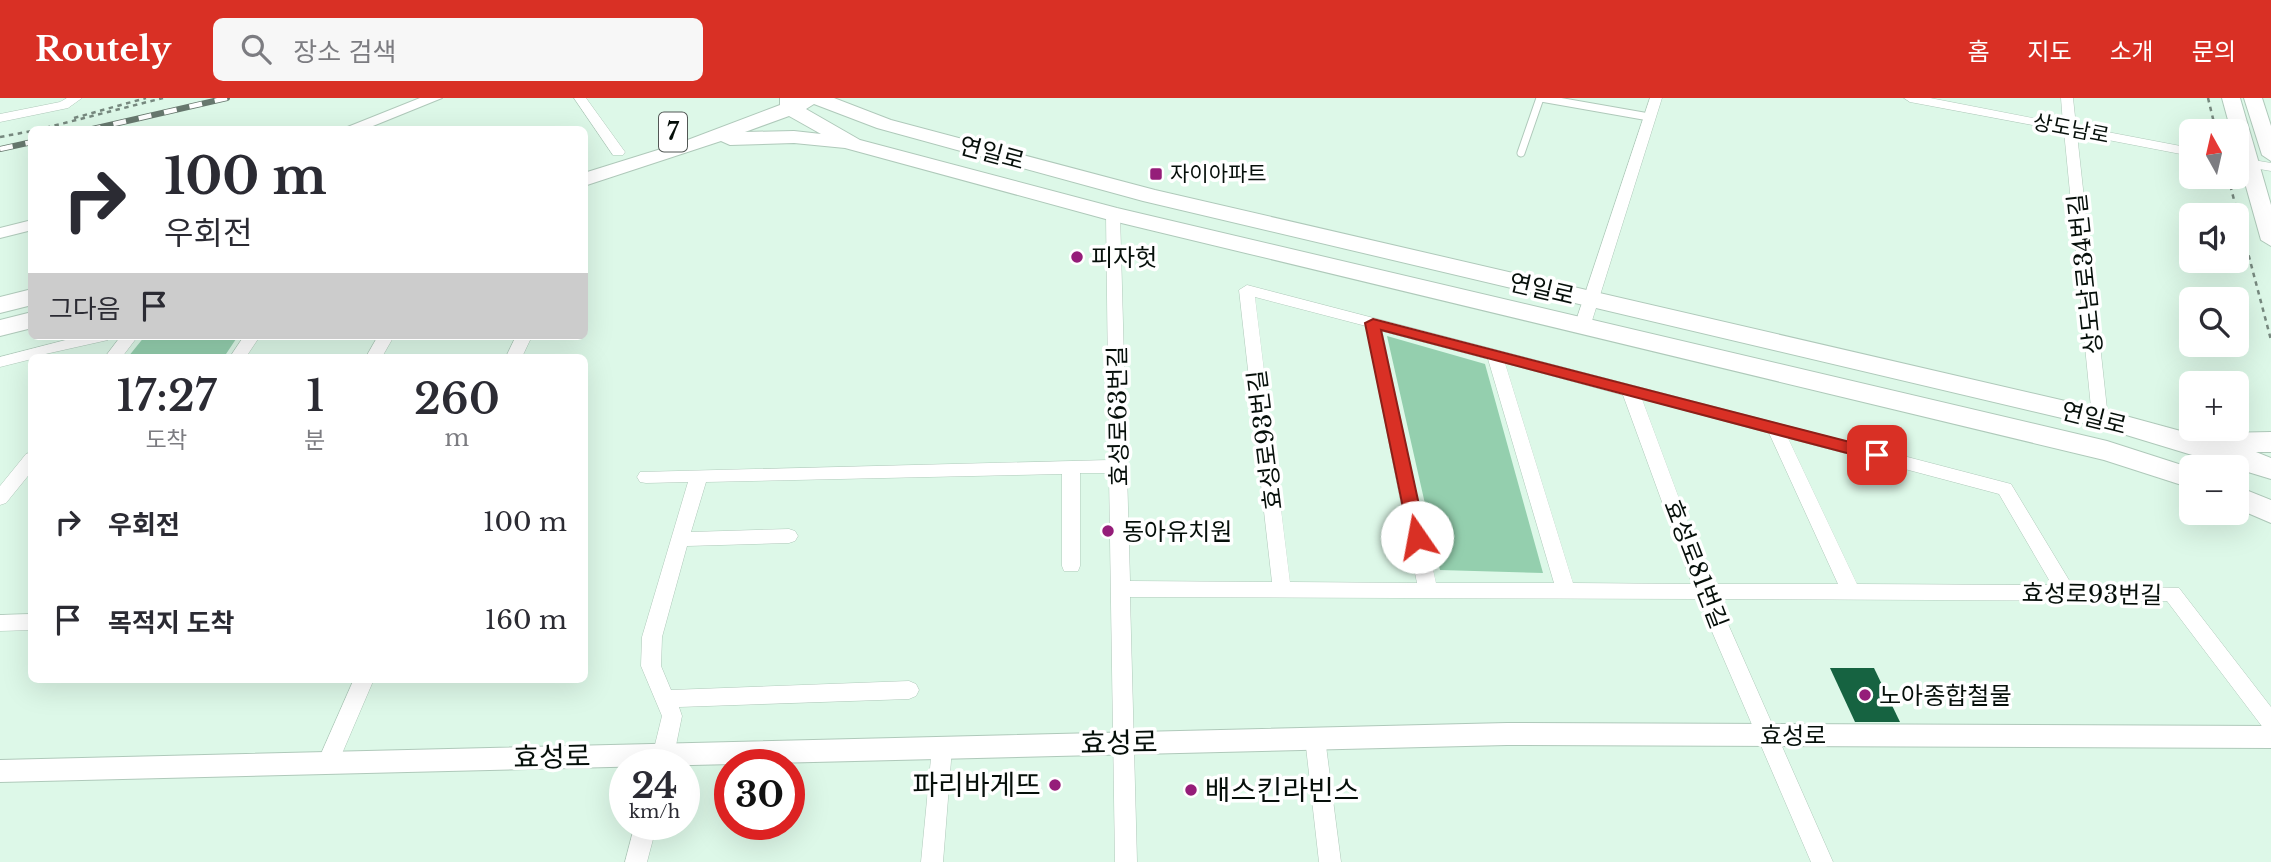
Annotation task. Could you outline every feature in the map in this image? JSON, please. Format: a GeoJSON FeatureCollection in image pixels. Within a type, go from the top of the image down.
{"type":"FeatureCollection","features":[{"type":"Feature","properties":{"kind":"main road","name":"7"},"geometry":{"type":"LineString","coordinates":[[588,162],[761,98]]}},
{"type":"Feature","properties":{"kind":"main road","name":"7"},"geometry":{"type":"LineString","coordinates":[[588,179],[684,148],[790,103],[815,98]]}},
{"type":"Feature","properties":{"kind":"main road","name":"연일로"},"geometry":{"type":"LineString","coordinates":[[815,98],[884,124],[2107,452],[2179,474]]}},
{"type":"Feature","properties":{"kind":"main road"},"geometry":{"type":"LineString","coordinates":[[863,98],[884,124]]}},
{"type":"Feature","properties":{"kind":"main road"},"geometry":{"type":"LineString","coordinates":[[2231,98],[2235,119]]}},
{"type":"Feature","properties":{"kind":"main road"},"geometry":{"type":"LineString","coordinates":[[2253,98],[2271,155]]}},
{"type":"Feature","properties":{"kind":"main road","name":"연일로"},"geometry":{"type":"LineString","coordinates":[[790,103],[853,144],[1113,215],[2100,418],[2194,455]]}},
{"type":"Feature","properties":{"kind":"main road"},"geometry":{"type":"LineString","coordinates":[[684,148],[720,140],[761,137],[853,144]]}},
{"type":"Feature","properties":{"kind":"main road"},"geometry":{"type":"LineString","coordinates":[[2249,179],[2271,240]]}},
{"type":"Feature","properties":{"kind":"main road"},"geometry":{"type":"LineString","coordinates":[[0,304],[28,298]]}},
{"type":"Feature","properties":{"kind":"main road"},"geometry":{"type":"LineString","coordinates":[[0,328],[28,321]]}},
{"type":"Feature","properties":{"kind":"main road"},"geometry":{"type":"LineString","coordinates":[[2107,452],[2194,455],[2271,442]]}},
{"type":"Feature","properties":{"kind":"main road","name":"연일로"},"geometry":{"type":"LineString","coordinates":[[2249,465],[2271,469]]}},
{"type":"Feature","properties":{"kind":"main road"},"geometry":{"type":"LineString","coordinates":[[2249,475],[2271,476]]}},
{"type":"Feature","properties":{"kind":"main road"},"geometry":{"type":"LineString","coordinates":[[2249,502],[2271,512]]}},
{"type":"Feature","properties":{"kind":"street"},"geometry":{"type":"LineString","coordinates":[[0,118],[64,105],[76,98]]}},
{"type":"Feature","properties":{"kind":"street"},"geometry":{"type":"LineString","coordinates":[[358,126],[434,98]]}},
{"type":"Feature","properties":{"kind":"street"},"geometry":{"type":"LineString","coordinates":[[580,98],[618,152]]}},
{"type":"Feature","properties":{"kind":"street"},"geometry":{"type":"LineString","coordinates":[[1586,312],[1656,98]]}},
{"type":"Feature","properties":{"kind":"street","name":"상도남로"},"geometry":{"type":"LineString","coordinates":[[1910,98],[2179,150]]}},
{"type":"Feature","properties":{"kind":"street","name":"상도남로34번길"},"geometry":{"type":"LineString","coordinates":[[2067,98],[2100,418]]}},
{"type":"Feature","properties":{"kind":"street"},"geometry":{"type":"LineString","coordinates":[[2249,163],[2271,167]]}},
{"type":"Feature","properties":{"kind":"street","name":"효성로63번길"},"geometry":{"type":"LineString","coordinates":[[1113,215],[1126,743],[1126,862]]}},
{"type":"Feature","properties":{"kind":"street"},"geometry":{"type":"LineString","coordinates":[[0,233],[28,226]]}},
{"type":"Feature","properties":{"kind":"street","name":"효성로93번길"},"geometry":{"type":"LineString","coordinates":[[1282,590],[1247,290],[1373,323]]}},
{"type":"Feature","properties":{"kind":"street"},"geometry":{"type":"LineString","coordinates":[[1428,590],[1373,323],[2005,489],[2066,592]]}},
{"type":"Feature","properties":{"kind":"street"},"geometry":{"type":"LineString","coordinates":[[31,354],[86,340]]}},
{"type":"Feature","properties":{"kind":"street"},"geometry":{"type":"LineString","coordinates":[[115,354],[127,340]]}},
{"type":"Feature","properties":{"kind":"street"},"geometry":{"type":"LineString","coordinates":[[0,362],[28,355]]}},
{"type":"Feature","properties":{"kind":"street"},"geometry":{"type":"LineString","coordinates":[[1495,355],[1566,591]]}},
{"type":"Feature","properties":{"kind":"street","name":"효성로81번길"},"geometry":{"type":"LineString","coordinates":[[1630,390],[1704,591],[1769,735],[1822,862]]}},
{"type":"Feature","properties":{"kind":"street"},"geometry":{"type":"LineString","coordinates":[[1775,428],[1851,592]]}},
{"type":"Feature","properties":{"kind":"street"},"geometry":{"type":"LineString","coordinates":[[0,498],[28,463]]}},
{"type":"Feature","properties":{"kind":"street"},"geometry":{"type":"LineString","coordinates":[[646,477],[1119,466]]}},
{"type":"Feature","properties":{"kind":"street"},"geometry":{"type":"LineString","coordinates":[[1071,467],[1071,566]]}},
{"type":"Feature","properties":{"kind":"street"},"geometry":{"type":"LineString","coordinates":[[665,749],[672,716],[651,666],[652,638],[699,476]]}},
{"type":"Feature","properties":{"kind":"street"},"geometry":{"type":"LineString","coordinates":[[680,539],[789,536]]}},
{"type":"Feature","properties":{"kind":"street","name":"효성로93번길"},"geometry":{"type":"LineString","coordinates":[[1122,589],[2172,593],[2271,723]]}},
{"type":"Feature","properties":{"kind":"street"},"geometry":{"type":"LineString","coordinates":[[0,623],[28,622]]}},
{"type":"Feature","properties":{"kind":"street"},"geometry":{"type":"LineString","coordinates":[[328,763],[362,683]]}},
{"type":"Feature","properties":{"kind":"street"},"geometry":{"type":"LineString","coordinates":[[665,699],[909,690]]}},
{"type":"Feature","properties":{"kind":"street","name":"효성로"},"geometry":{"type":"LineString","coordinates":[[700,758],[942,747],[1507,734],[2271,737]]}},
{"type":"Feature","properties":{"kind":"street"},"geometry":{"type":"LineString","coordinates":[[1315,738],[1330,862]]}},
{"type":"Feature","properties":{"kind":"street"},"geometry":{"type":"LineString","coordinates":[[932,862],[942,747]]}},
{"type":"Feature","properties":{"kind":"street","name":"효성로"},"geometry":{"type":"LineString","coordinates":[[0,771],[328,763],[609,760]]}},
{"type":"Feature","properties":{"kind":"street"},"geometry":{"type":"LineString","coordinates":[[636,862],[642,840]]}},
{"type":"Feature","properties":{"kind":"lane"},"geometry":{"type":"LineString","coordinates":[[1521,153],[1541,98],[1649,117]]}},
{"type":"Feature","properties":{"kind":"path"},"geometry":{"type":"LineString","coordinates":[[53,126],[163,98]]}},
{"type":"Feature","properties":{"kind":"path"},"geometry":{"type":"LineString","coordinates":[[2208,98],[2213,119]]}},
{"type":"Feature","properties":{"kind":"path"},"geometry":{"type":"LineString","coordinates":[[0,137],[28,132]]}},
{"type":"Feature","properties":{"kind":"path"},"geometry":{"type":"LineString","coordinates":[[2231,189],[2271,340]]}},
{"type":"Feature","properties":{"kind":"green space"},"geometry":{"type":"Polygon","coordinates":[[[1387,336],[1485,364],[1543,573],[1440,570],[1387,336]]]}},
{"type":"Feature","properties":{"kind":"green space"},"geometry":{"type":"Polygon","coordinates":[[[142,340],[235,340],[226,354],[130,354],[142,340]]]}},
{"type":"Feature","properties":{"kind":"building","name":"노아종합철물"},"geometry":{"type":"Polygon","coordinates":[[[1830,668],[1874,668],[1900,722],[1855,722],[1830,668]]]}},
{"type":"Feature","properties":{"kind":"railway"},"geometry":{"type":"LineString","coordinates":[[105,126],[227,98]]}},
{"type":"Feature","properties":{"kind":"railway"},"geometry":{"type":"LineString","coordinates":[[0,149],[28,143]]}},
{"type":"Feature","properties":{"kind":"place","name":"자이아파트"},"geometry":{"type":"Point","coordinates":[1156,174]}},
{"type":"Feature","properties":{"kind":"place","name":"피자헛"},"geometry":{"type":"Point","coordinates":[1077,257]}},
{"type":"Feature","properties":{"kind":"place","name":"동아유치원"},"geometry":{"type":"Point","coordinates":[1108,531]}},
{"type":"Feature","properties":{"kind":"place","name":"노아종합철물"},"geometry":{"type":"Point","coordinates":[1865,695]}},
{"type":"Feature","properties":{"kind":"place","name":"파리바게뜨"},"geometry":{"type":"Point","coordinates":[1055,785]}},
{"type":"Feature","properties":{"kind":"place","name":"배스킨라빈스"},"geometry":{"type":"Point","coordinates":[1191,790]}},
{"type":"Feature","properties":{"kind":"route"},"geometry":{"type":"LineString","coordinates":[[1417,537],[1373,323],[1877,455]]}}]}
